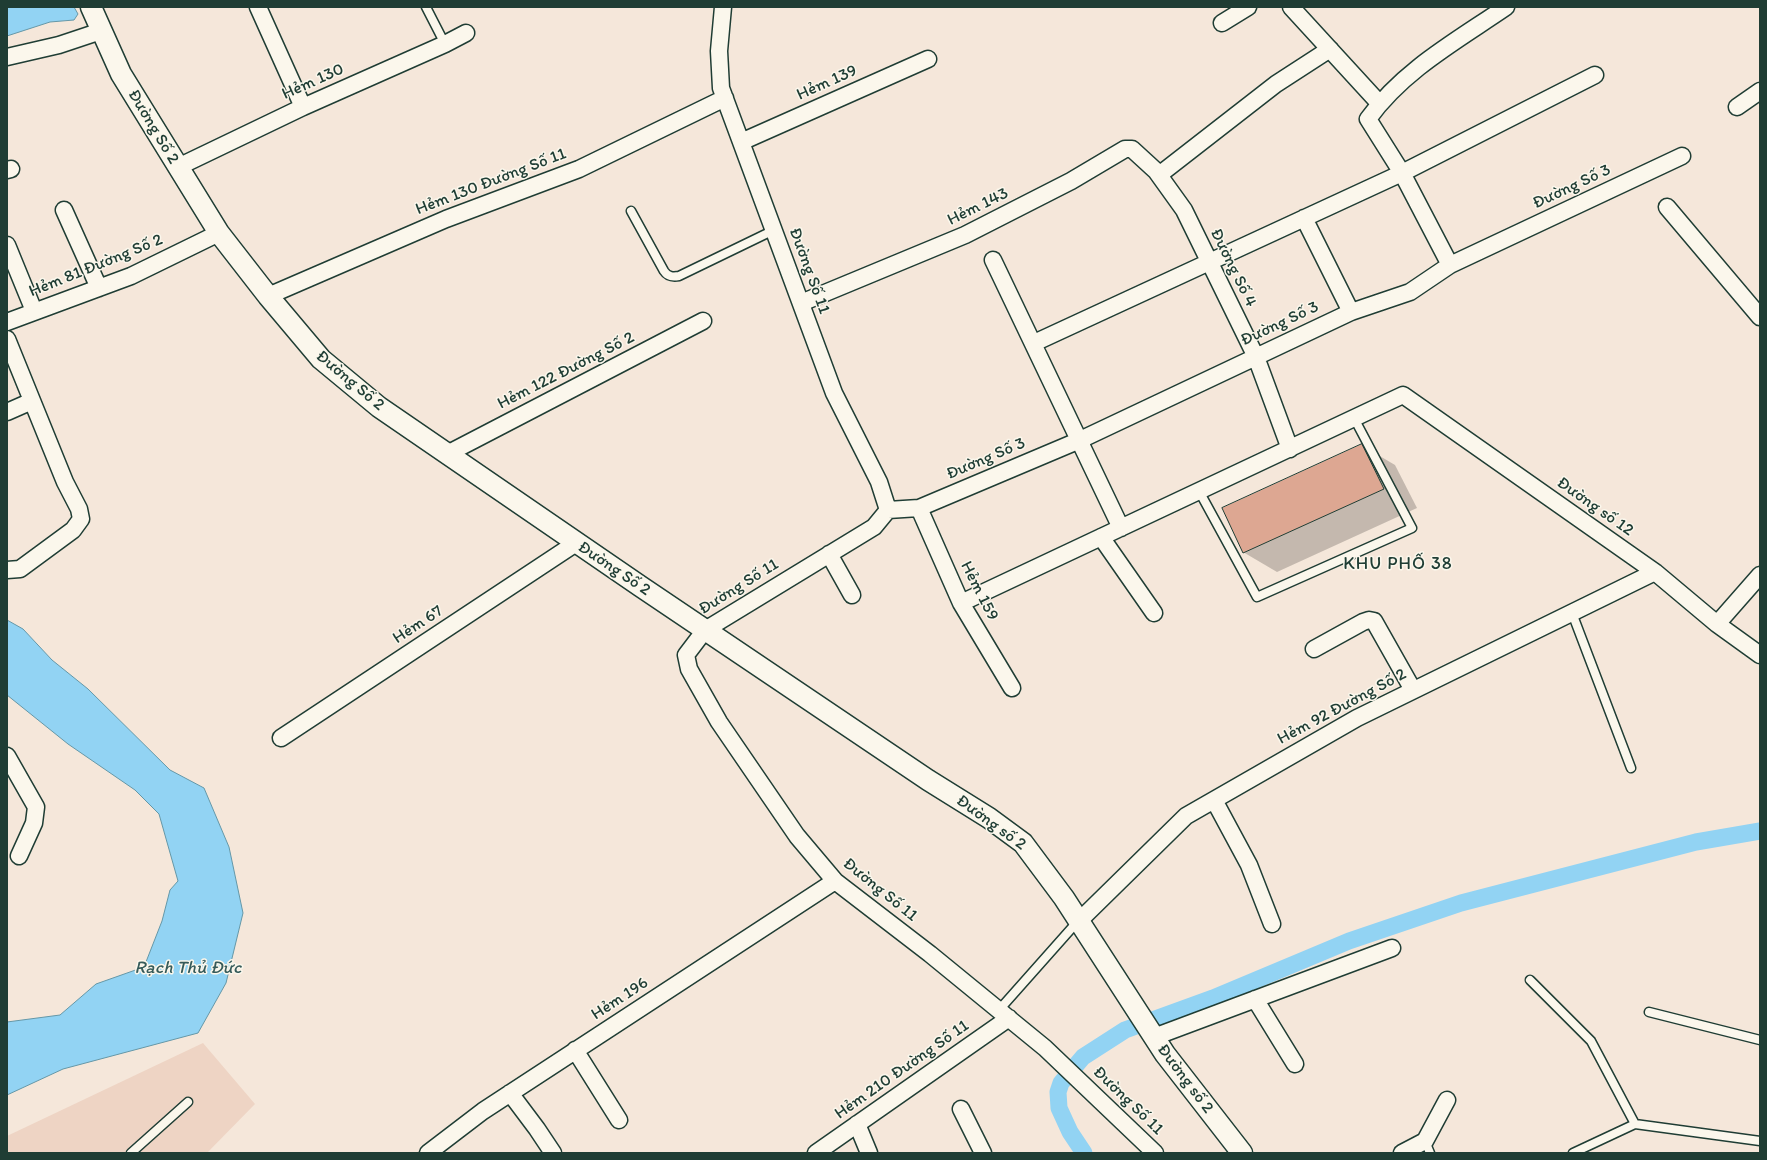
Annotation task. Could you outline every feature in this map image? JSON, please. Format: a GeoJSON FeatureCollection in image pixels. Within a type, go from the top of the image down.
{"type":"FeatureCollection","features":[{"type":"Feature","properties":{"kind":"street","name":"Đường Số 2"},"geometry":{"type":"LineString","coordinates":[[91,7],[121,74],[219,233],[268,296],[321,359],[380,407],[576,543],[705,630]]}},
{"type":"Feature","properties":{"kind":"street"},"geometry":{"type":"LineString","coordinates":[[258,7],[303,107]]}},
{"type":"Feature","properties":{"kind":"street","name":"Đường Số 11"},"geometry":{"type":"LineString","coordinates":[[723,7],[719,52],[722,88],[834,393],[878,482],[888,510],[874,527],[705,630],[686,655],[689,670],[719,722],[797,836],[835,881],[930,954],[1004,1014],[1089,1089],[1155,1153]]}},
{"type":"Feature","properties":{"kind":"street"},"geometry":{"type":"LineString","coordinates":[[1222,23],[1248,7]]}},
{"type":"Feature","properties":{"kind":"street"},"geometry":{"type":"LineString","coordinates":[[1291,7],[1379,103]]}},
{"type":"Feature","properties":{"kind":"street"},"geometry":{"type":"LineString","coordinates":[[1450,265],[1402,173],[1368,118],[1379,103],[1412,71],[1506,7]]}},
{"type":"Feature","properties":{"kind":"street"},"geometry":{"type":"LineString","coordinates":[[7,57],[59,45],[101,31]]}},
{"type":"Feature","properties":{"kind":"street","name":"Hẻm 130"},"geometry":{"type":"LineString","coordinates":[[178,167],[303,107],[466,34]]}},
{"type":"Feature","properties":{"kind":"street"},"geometry":{"type":"LineString","coordinates":[[1159,175],[1276,84],[1330,49]]}},
{"type":"Feature","properties":{"kind":"street","name":"Hẻm 139"},"geometry":{"type":"LineString","coordinates":[[741,142],[928,59]]}},
{"type":"Feature","properties":{"kind":"street"},"geometry":{"type":"LineString","coordinates":[[1034,343],[1402,173],[1595,75]]}},
{"type":"Feature","properties":{"kind":"street"},"geometry":{"type":"LineString","coordinates":[[1736,107],[1760,91]]}},
{"type":"Feature","properties":{"kind":"street","name":"Hẻm 130 Đường Số 11"},"geometry":{"type":"LineString","coordinates":[[268,296],[446,218],[579,168],[726,98]]}},
{"type":"Feature","properties":{"kind":"street","name":"Hẻm 143"},"geometry":{"type":"LineString","coordinates":[[801,303],[966,235],[1071,181],[1125,149],[1132,149],[1159,175]]}},
{"type":"Feature","properties":{"kind":"street","name":"Đường Số 3"},"geometry":{"type":"LineString","coordinates":[[888,510],[919,508],[1080,440],[1351,312],[1410,292],[1450,265],[1682,156]]}},
{"type":"Feature","properties":{"kind":"street","name":"Đường Số 4"},"geometry":{"type":"LineString","coordinates":[[1159,175],[1184,210],[1256,357],[1290,449]]}},
{"type":"Feature","properties":{"kind":"street"},"geometry":{"type":"LineString","coordinates":[[1667,207],[1760,317]]}},
{"type":"Feature","properties":{"kind":"street"},"geometry":{"type":"LineString","coordinates":[[64,210],[99,288]]}},
{"type":"Feature","properties":{"kind":"street"},"geometry":{"type":"LineString","coordinates":[[1304,218],[1351,312]]}},
{"type":"Feature","properties":{"kind":"street","name":"Hẻm 81 Đường Số 2"},"geometry":{"type":"LineString","coordinates":[[7,322],[131,276],[219,233]]}},
{"type":"Feature","properties":{"kind":"street"},"geometry":{"type":"LineString","coordinates":[[7,245],[34,311]]}},
{"type":"Feature","properties":{"kind":"street"},"geometry":{"type":"LineString","coordinates":[[993,260],[1034,343],[1121,528]]}},
{"type":"Feature","properties":{"kind":"street","name":"Hẻm 122 Đường Số 2"},"geometry":{"type":"LineString","coordinates":[[447,454],[703,321]]}},
{"type":"Feature","properties":{"kind":"street"},"geometry":{"type":"LineString","coordinates":[[7,339],[65,482],[79,509],[81,520],[73,530],[20,570],[7,570]]}},
{"type":"Feature","properties":{"kind":"street","name":"Đường số 12"},"geometry":{"type":"LineString","coordinates":[[1354,418],[1403,395],[1655,572],[1717,624],[1760,655]]}},
{"type":"Feature","properties":{"kind":"street"},"geometry":{"type":"LineString","coordinates":[[7,412],[32,401]]}},
{"type":"Feature","properties":{"kind":"street"},"geometry":{"type":"LineString","coordinates":[[961,603],[1354,418]]}},
{"type":"Feature","properties":{"kind":"street","name":"Hẻm 159"},"geometry":{"type":"LineString","coordinates":[[919,508],[961,603],[1012,688]]}},
{"type":"Feature","properties":{"kind":"street"},"geometry":{"type":"LineString","coordinates":[[1101,537],[1154,613]]}},
{"type":"Feature","properties":{"kind":"street","name":"Hẻm 67"},"geometry":{"type":"LineString","coordinates":[[281,738],[576,543]]}},
{"type":"Feature","properties":{"kind":"street"},"geometry":{"type":"LineString","coordinates":[[829,554],[852,595]]}},
{"type":"Feature","properties":{"kind":"street","name":"Hẻm 92 Đường Số 2"},"geometry":{"type":"LineString","coordinates":[[1079,921],[1186,816],[1357,718],[1655,572]]}},
{"type":"Feature","properties":{"kind":"street"},"geometry":{"type":"LineString","coordinates":[[1717,624],[1760,575]]}},
{"type":"Feature","properties":{"kind":"street"},"geometry":{"type":"LineString","coordinates":[[1314,649],[1363,622],[1369,620],[1374,621],[1413,690]]}},
{"type":"Feature","properties":{"kind":"street","name":"Đường số 2"},"geometry":{"type":"LineString","coordinates":[[705,630],[928,780],[989,818],[1023,843],[1079,921],[1165,1054],[1242,1153]]}},
{"type":"Feature","properties":{"kind":"street"},"geometry":{"type":"LineString","coordinates":[[7,756],[36,807],[34,823],[19,856]]}},
{"type":"Feature","properties":{"kind":"street"},"geometry":{"type":"LineString","coordinates":[[1214,800],[1249,865],[1272,924]]}},
{"type":"Feature","properties":{"kind":"street","name":"Hẻm 196"},"geometry":{"type":"LineString","coordinates":[[428,1153],[483,1111],[835,881]]}},
{"type":"Feature","properties":{"kind":"street"},"geometry":{"type":"LineString","coordinates":[[1154,1037],[1392,948]]}},
{"type":"Feature","properties":{"kind":"street"},"geometry":{"type":"LineString","coordinates":[[1255,999],[1294,1064]]}},
{"type":"Feature","properties":{"kind":"street","name":"Hẻm 210 Đường Số 11"},"geometry":{"type":"LineString","coordinates":[[817,1153],[1004,1014]]}},
{"type":"Feature","properties":{"kind":"street"},"geometry":{"type":"LineString","coordinates":[[576,1050],[619,1120]]}},
{"type":"Feature","properties":{"kind":"street"},"geometry":{"type":"LineString","coordinates":[[510,1093],[538,1129],[552,1153]]}},
{"type":"Feature","properties":{"kind":"street"},"geometry":{"type":"LineString","coordinates":[[1402,1153],[1427,1147],[1446,1100]]}},
{"type":"Feature","properties":{"kind":"street"},"geometry":{"type":"LineString","coordinates":[[962,1109],[983,1153]]}},
{"type":"Feature","properties":{"kind":"street"},"geometry":{"type":"LineString","coordinates":[[857,1124],[869,1153]]}},
{"type":"Feature","properties":{"kind":"lane"},"geometry":{"type":"LineString","coordinates":[[426,7],[445,44]]}},
{"type":"Feature","properties":{"kind":"lane"},"geometry":{"type":"LineString","coordinates":[[631,211],[664,271],[667,275],[673,277],[679,276],[774,230]]}},
{"type":"Feature","properties":{"kind":"lane"},"geometry":{"type":"LineString","coordinates":[[1199,491],[1257,597],[1412,528],[1354,418]]}},
{"type":"Feature","properties":{"kind":"lane"},"geometry":{"type":"LineString","coordinates":[[1572,613],[1631,768]]}},
{"type":"Feature","properties":{"kind":"lane"},"geometry":{"type":"LineString","coordinates":[[1004,1014],[1079,921]]}},
{"type":"Feature","properties":{"kind":"lane"},"geometry":{"type":"LineString","coordinates":[[1530,980],[1591,1041],[1636,1124]]}},
{"type":"Feature","properties":{"kind":"lane"},"geometry":{"type":"LineString","coordinates":[[1649,1012],[1760,1040]]}},
{"type":"Feature","properties":{"kind":"lane"},"geometry":{"type":"LineString","coordinates":[[131,1153],[188,1102]]}},
{"type":"Feature","properties":{"kind":"lane"},"geometry":{"type":"LineString","coordinates":[[1573,1153],[1636,1124],[1760,1141]]}},
{"type":"Feature","properties":{"kind":"shaded area"},"geometry":{"type":"Polygon","coordinates":[[[203,1043],[255,1104],[207,1153],[7,1153],[7,1136],[203,1043]]]}},
{"type":"Feature","properties":{"kind":"water"},"geometry":{"type":"Polygon","coordinates":[[[7,7],[74,7],[78,14],[74,20],[50,22],[7,36],[7,7]]]}},
{"type":"Feature","properties":{"kind":"water","name":"Rạch Thủ Đức"},"geometry":{"type":"Polygon","coordinates":[[[7,620],[23,629],[52,660],[88,689],[170,770],[204,788],[229,847],[243,913],[226,983],[198,1033],[63,1069],[7,1095],[7,1022],[60,1015],[96,984],[144,967],[162,921],[170,890],[178,881],[159,814],[135,790],[68,744],[7,695],[7,620]]]}},
{"type":"Feature","properties":{"kind":"building"},"geometry":{"type":"Polygon","coordinates":[[[1362,444],[1384,489],[1243,553],[1222,508],[1362,444]]]}},
{"type":"Feature","properties":{"kind":"waterway"},"geometry":{"type":"LineString","coordinates":[[1084,1153],[1070,1132],[1059,1108],[1058,1092],[1061,1083],[1083,1057],[1125,1030],[1213,998],[1349,941],[1461,903],[1696,842],[1760,831]]}},
{"type":"Feature","properties":{"kind":"district","name":"KHU PHỐ 38"},"geometry":{"type":"Point","coordinates":[1398,564]}}]}
